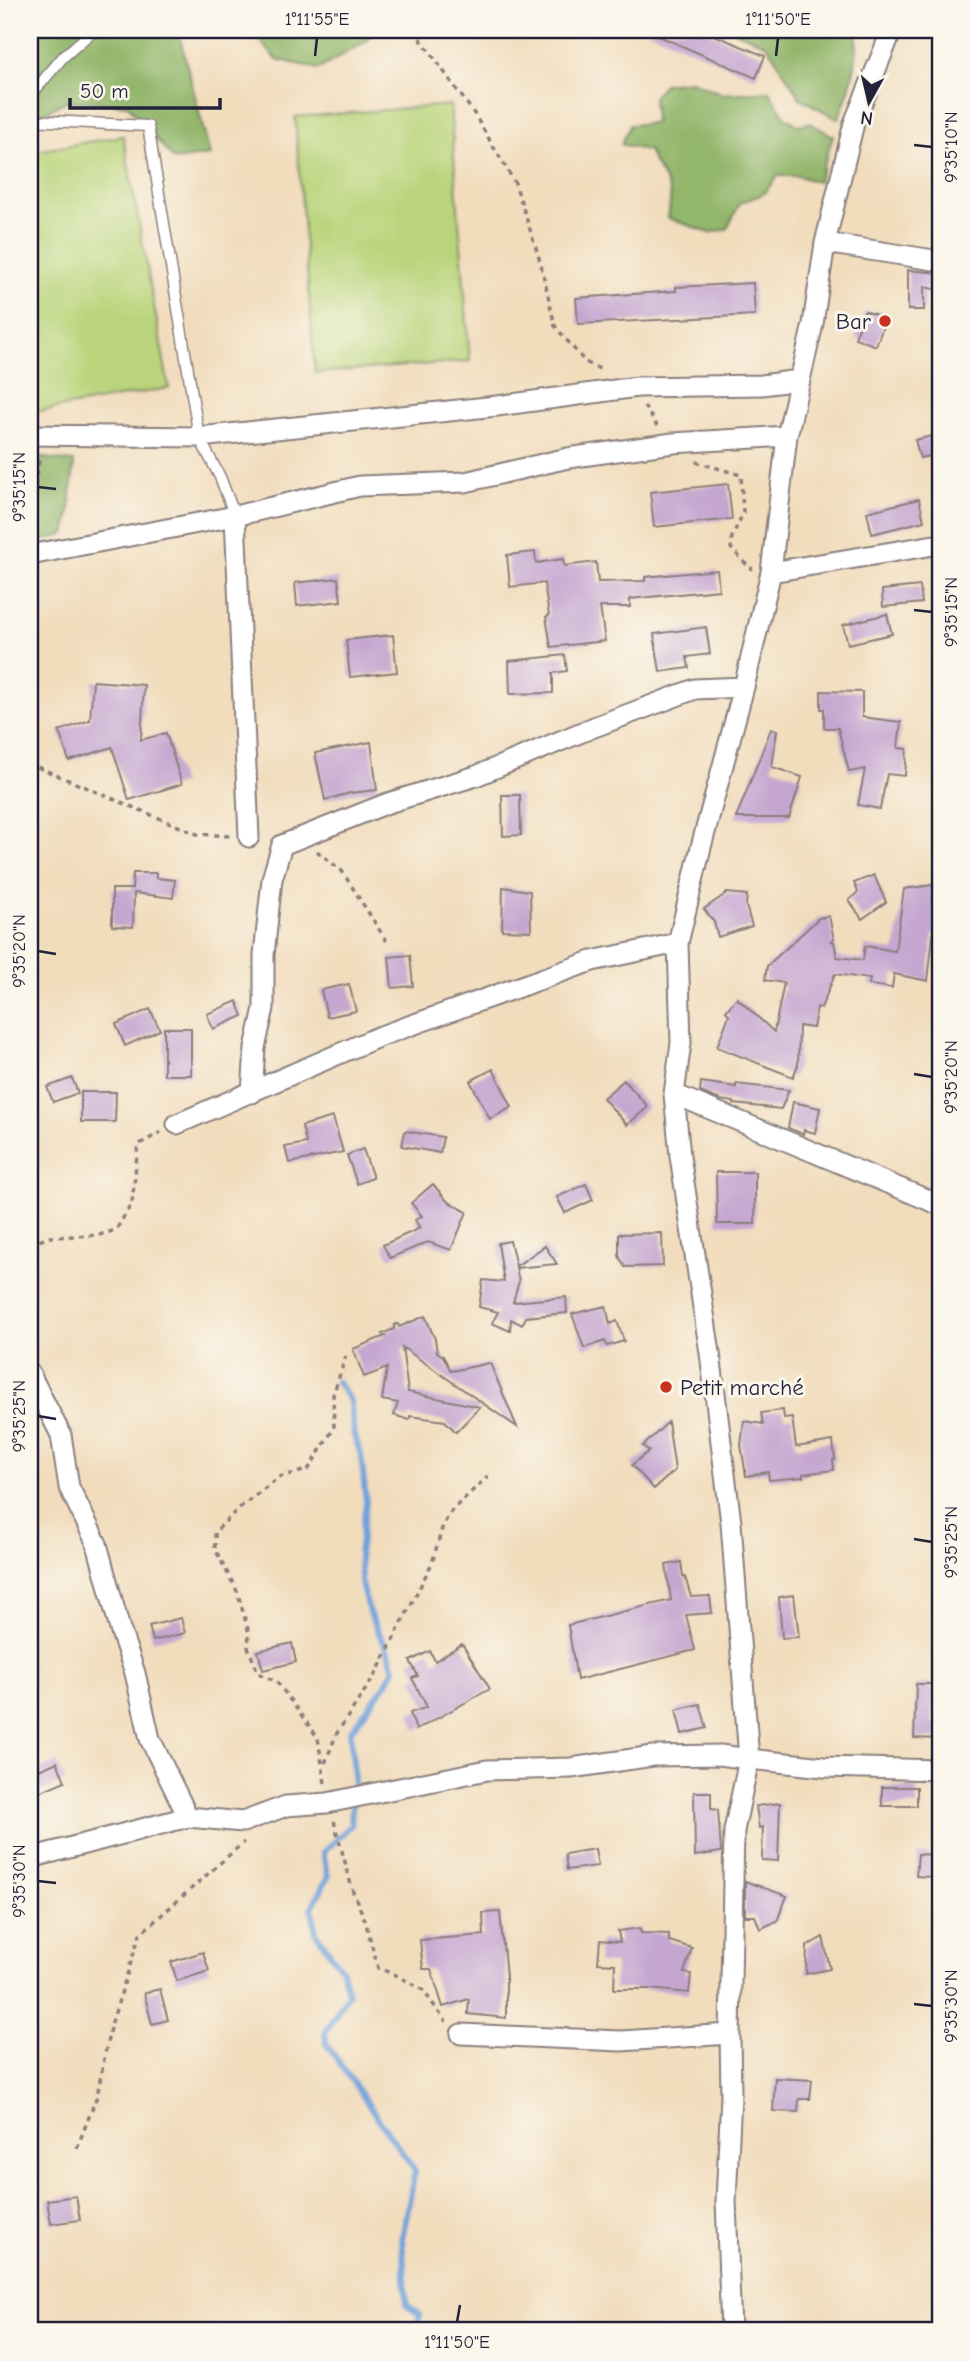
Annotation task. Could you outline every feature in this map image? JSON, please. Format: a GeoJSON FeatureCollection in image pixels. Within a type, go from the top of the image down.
{"type":"FeatureCollection","features":[{"type":"Feature","properties":{"kind":"street"},"geometry":{"type":"LineString","coordinates":[[731,2331],[726,2201],[731,2095],[734,1831],[749,1759],[731,1524],[710,1353],[680,1156],[674,1094],[681,1043],[678,943],[771,572],[787,436],[813,324],[825,243],[854,123],[892,30]]}},
{"type":"Feature","properties":{"kind":"street"},"geometry":{"type":"LineString","coordinates":[[825,243],[940,261]]}},
{"type":"Feature","properties":{"kind":"street"},"geometry":{"type":"LineString","coordinates":[[30,435],[199,438],[497,406],[637,387],[762,385],[799,380]]}},
{"type":"Feature","properties":{"kind":"street"},"geometry":{"type":"LineString","coordinates":[[31,555],[235,516],[360,486],[465,482],[568,458],[673,443],[787,436]]}},
{"type":"Feature","properties":{"kind":"street"},"geometry":{"type":"LineString","coordinates":[[235,516],[249,837]]}},
{"type":"Feature","properties":{"kind":"street"},"geometry":{"type":"LineString","coordinates":[[771,572],[940,544]]}},
{"type":"Feature","properties":{"kind":"street"},"geometry":{"type":"LineString","coordinates":[[252,1093],[256,1048],[264,1008],[264,955],[272,879],[282,845],[388,803],[476,776],[594,727],[695,690],[744,687]]}},
{"type":"Feature","properties":{"kind":"street"},"geometry":{"type":"LineString","coordinates":[[177,1124],[378,1037],[592,961],[678,943]]}},
{"type":"Feature","properties":{"kind":"street"},"geometry":{"type":"LineString","coordinates":[[674,1094],[940,1205]]}},
{"type":"Feature","properties":{"kind":"street"},"geometry":{"type":"LineString","coordinates":[[30,1374],[61,1435],[69,1487],[97,1545],[135,1673],[150,1739],[188,1817]]}},
{"type":"Feature","properties":{"kind":"street"},"geometry":{"type":"LineString","coordinates":[[30,1858],[188,1817],[243,1822],[286,1806],[327,1803],[486,1770],[571,1769],[653,1756],[720,1755],[824,1767],[940,1770]]}},
{"type":"Feature","properties":{"kind":"street"},"geometry":{"type":"LineString","coordinates":[[461,2034],[621,2041],[730,2034]]}},
{"type":"Feature","properties":{"kind":"lane"},"geometry":{"type":"LineString","coordinates":[[30,96],[63,57],[94,30]]}},
{"type":"Feature","properties":{"kind":"lane"},"geometry":{"type":"LineString","coordinates":[[30,120],[148,126],[199,438],[220,477],[235,516]]}},
{"type":"Feature","properties":{"kind":"path"},"geometry":{"type":"LineString","coordinates":[[414,30],[473,112],[515,183],[540,261],[555,326],[585,362],[606,372]]}},
{"type":"Feature","properties":{"kind":"path"},"geometry":{"type":"LineString","coordinates":[[637,387],[643,404],[658,428],[692,461],[741,475],[743,513],[732,537],[731,548],[750,568],[771,572]]}},
{"type":"Feature","properties":{"kind":"path"},"geometry":{"type":"LineString","coordinates":[[30,596],[34,492],[40,452],[50,435]]}},
{"type":"Feature","properties":{"kind":"path"},"geometry":{"type":"LineString","coordinates":[[30,616],[35,666],[30,676]]}},
{"type":"Feature","properties":{"kind":"path"},"geometry":{"type":"LineString","coordinates":[[30,761],[36,766],[197,834],[249,837]]}},
{"type":"Feature","properties":{"kind":"path"},"geometry":{"type":"LineString","coordinates":[[317,850],[342,871],[389,945]]}},
{"type":"Feature","properties":{"kind":"path"},"geometry":{"type":"LineString","coordinates":[[30,1244],[50,1237],[99,1235],[116,1230],[132,1203],[138,1145],[177,1124]]}},
{"type":"Feature","properties":{"kind":"path"},"geometry":{"type":"LineString","coordinates":[[346,1356],[333,1395],[334,1428],[308,1470],[279,1477],[238,1509],[215,1532],[215,1549],[237,1591],[249,1633],[248,1647],[258,1673],[277,1682],[318,1738],[324,1765],[327,1803],[339,1834],[378,1968],[423,1990],[440,2015],[461,2034]]}},
{"type":"Feature","properties":{"kind":"path"},"geometry":{"type":"LineString","coordinates":[[324,1765],[337,1732],[377,1672],[432,1563],[443,1525],[452,1510],[488,1476]]}},
{"type":"Feature","properties":{"kind":"path"},"geometry":{"type":"LineString","coordinates":[[77,2148],[97,2096],[110,2028],[140,1934],[210,1874],[251,1834],[263,1815]]}},
{"type":"Feature","properties":{"kind":"green space"},"geometry":{"type":"Polygon","coordinates":[[[30,30],[178,30],[210,155],[174,160],[128,105],[66,101],[30,121],[30,30]]]}},
{"type":"Feature","properties":{"kind":"green space"},"geometry":{"type":"Polygon","coordinates":[[[251,30],[374,30],[366,41],[319,69],[276,59],[251,30]]]}},
{"type":"Feature","properties":{"kind":"green space"},"geometry":{"type":"Polygon","coordinates":[[[733,30],[856,30],[857,53],[853,75],[838,119],[800,98],[767,45],[733,30]]]}},
{"type":"Feature","properties":{"kind":"green space"},"geometry":{"type":"Polygon","coordinates":[[[691,81],[723,94],[769,91],[785,117],[798,125],[810,123],[833,136],[818,182],[798,176],[778,176],[763,194],[740,203],[727,229],[710,233],[668,218],[669,188],[649,151],[621,144],[630,125],[655,123],[653,97],[664,84],[691,81]]]}},
{"type":"Feature","properties":{"kind":"green space"},"geometry":{"type":"Polygon","coordinates":[[[450,105],[470,361],[315,373],[295,117],[450,105]]]}},
{"type":"Feature","properties":{"kind":"green space"},"geometry":{"type":"Polygon","coordinates":[[[123,136],[169,388],[30,413],[30,152],[123,136]]]}},
{"type":"Feature","properties":{"kind":"green space"},"geometry":{"type":"Polygon","coordinates":[[[30,456],[74,462],[65,534],[30,544],[30,456]]]}},
{"type":"Feature","properties":{"kind":"building"},"geometry":{"type":"Polygon","coordinates":[[[645,30],[702,30],[765,56],[756,78],[645,30]]]}},
{"type":"Feature","properties":{"kind":"building"},"geometry":{"type":"Polygon","coordinates":[[[908,270],[940,273],[940,290],[924,287],[924,310],[908,310],[908,270]]]}},
{"type":"Feature","properties":{"kind":"building"},"geometry":{"type":"Polygon","coordinates":[[[753,283],[755,315],[578,324],[576,298],[676,291],[676,287],[753,283]]]}},
{"type":"Feature","properties":{"kind":"building"},"geometry":{"type":"Polygon","coordinates":[[[865,311],[886,318],[876,346],[855,338],[865,311]]]}},
{"type":"Feature","properties":{"kind":"building"},"geometry":{"type":"Polygon","coordinates":[[[940,434],[940,454],[920,458],[915,440],[940,434]]]}},
{"type":"Feature","properties":{"kind":"building"},"geometry":{"type":"Polygon","coordinates":[[[728,484],[732,519],[654,527],[650,492],[728,484]]]}},
{"type":"Feature","properties":{"kind":"building"},"geometry":{"type":"Polygon","coordinates":[[[919,499],[924,521],[872,534],[867,512],[919,499]]]}},
{"type":"Feature","properties":{"kind":"building"},"geometry":{"type":"Polygon","coordinates":[[[535,552],[536,563],[563,559],[564,566],[596,562],[598,582],[645,581],[645,577],[717,570],[719,590],[630,599],[630,607],[600,607],[605,641],[551,647],[544,583],[510,587],[507,555],[535,552]]]}},
{"type":"Feature","properties":{"kind":"building"},"geometry":{"type":"Polygon","coordinates":[[[338,578],[341,601],[297,606],[295,583],[338,578]]]}},
{"type":"Feature","properties":{"kind":"building"},"geometry":{"type":"Polygon","coordinates":[[[920,586],[922,603],[883,607],[882,590],[920,586]]]}},
{"type":"Feature","properties":{"kind":"building"},"geometry":{"type":"Polygon","coordinates":[[[887,614],[892,634],[848,644],[843,625],[887,614]]]}},
{"type":"Feature","properties":{"kind":"building"},"geometry":{"type":"Polygon","coordinates":[[[706,627],[710,654],[687,657],[689,668],[660,672],[654,634],[706,627]]]}},
{"type":"Feature","properties":{"kind":"building"},"geometry":{"type":"Polygon","coordinates":[[[393,635],[397,672],[350,677],[346,640],[393,635]]]}},
{"type":"Feature","properties":{"kind":"building"},"geometry":{"type":"Polygon","coordinates":[[[565,655],[567,671],[553,673],[553,693],[510,694],[509,661],[565,655]]]}},
{"type":"Feature","properties":{"kind":"building"},"geometry":{"type":"Polygon","coordinates":[[[93,681],[144,685],[141,740],[166,733],[182,784],[129,800],[112,747],[69,761],[59,731],[90,720],[93,681]]]}},
{"type":"Feature","properties":{"kind":"building"},"geometry":{"type":"Polygon","coordinates":[[[821,691],[862,692],[862,717],[901,722],[898,748],[907,749],[905,776],[887,774],[880,809],[858,805],[865,769],[849,772],[838,728],[824,728],[821,691]]]}},
{"type":"Feature","properties":{"kind":"building"},"geometry":{"type":"Polygon","coordinates":[[[771,729],[777,730],[772,767],[802,777],[789,818],[736,818],[771,729]]]}},
{"type":"Feature","properties":{"kind":"building"},"geometry":{"type":"Polygon","coordinates":[[[371,742],[377,790],[350,793],[325,800],[315,753],[371,742]]]}},
{"type":"Feature","properties":{"kind":"building"},"geometry":{"type":"Polygon","coordinates":[[[502,795],[520,795],[521,835],[503,836],[502,795]]]}},
{"type":"Feature","properties":{"kind":"building"},"geometry":{"type":"Polygon","coordinates":[[[133,873],[156,873],[156,878],[175,880],[173,898],[134,893],[133,927],[112,926],[112,889],[132,889],[133,873]]]}},
{"type":"Feature","properties":{"kind":"building"},"geometry":{"type":"Polygon","coordinates":[[[874,875],[886,902],[862,919],[849,900],[858,892],[854,883],[874,875]]]}},
{"type":"Feature","properties":{"kind":"building"},"geometry":{"type":"Polygon","coordinates":[[[940,884],[940,936],[933,935],[928,981],[894,974],[892,988],[869,985],[870,979],[835,974],[821,1008],[817,1007],[813,1028],[799,1026],[798,1065],[793,1077],[717,1047],[729,1015],[726,1011],[737,998],[774,1032],[784,983],[765,980],[767,966],[819,918],[829,916],[834,939],[831,941],[834,942],[837,957],[863,960],[865,946],[895,951],[904,889],[940,884]]]}},
{"type":"Feature","properties":{"kind":"building"},"geometry":{"type":"Polygon","coordinates":[[[503,887],[530,891],[531,931],[502,930],[503,887]]]}},
{"type":"Feature","properties":{"kind":"building"},"geometry":{"type":"Polygon","coordinates":[[[727,893],[747,895],[746,906],[752,926],[718,937],[714,922],[704,909],[727,893]]]}},
{"type":"Feature","properties":{"kind":"building"},"geometry":{"type":"Polygon","coordinates":[[[410,955],[413,986],[392,988],[389,957],[410,955]]]}},
{"type":"Feature","properties":{"kind":"building"},"geometry":{"type":"Polygon","coordinates":[[[349,984],[356,1011],[327,1017],[321,990],[349,984]]]}},
{"type":"Feature","properties":{"kind":"building"},"geometry":{"type":"Polygon","coordinates":[[[237,1001],[243,1016],[213,1029],[207,1014],[237,1001]]]}},
{"type":"Feature","properties":{"kind":"building"},"geometry":{"type":"Polygon","coordinates":[[[150,1009],[160,1030],[125,1046],[116,1024],[150,1009]]]}},
{"type":"Feature","properties":{"kind":"building"},"geometry":{"type":"Polygon","coordinates":[[[164,1028],[191,1028],[191,1075],[164,1075],[164,1028]]]}},
{"type":"Feature","properties":{"kind":"building"},"geometry":{"type":"Polygon","coordinates":[[[493,1069],[512,1107],[490,1119],[470,1081],[493,1069]]]}},
{"type":"Feature","properties":{"kind":"building"},"geometry":{"type":"Polygon","coordinates":[[[72,1078],[78,1093],[53,1102],[47,1087],[72,1078]]]}},
{"type":"Feature","properties":{"kind":"building"},"geometry":{"type":"Polygon","coordinates":[[[624,1080],[648,1107],[627,1125],[603,1098],[624,1080]]]}},
{"type":"Feature","properties":{"kind":"building"},"geometry":{"type":"Polygon","coordinates":[[[701,1082],[789,1090],[781,1109],[720,1100],[700,1092],[701,1082]]]}},
{"type":"Feature","properties":{"kind":"building"},"geometry":{"type":"Polygon","coordinates":[[[81,1092],[116,1092],[115,1122],[81,1122],[81,1092]]]}},
{"type":"Feature","properties":{"kind":"building"},"geometry":{"type":"Polygon","coordinates":[[[793,1102],[820,1108],[815,1133],[804,1130],[803,1134],[788,1128],[793,1102]]]}},
{"type":"Feature","properties":{"kind":"building"},"geometry":{"type":"Polygon","coordinates":[[[333,1117],[343,1152],[289,1163],[285,1147],[306,1143],[302,1126],[333,1117]]]}},
{"type":"Feature","properties":{"kind":"building"},"geometry":{"type":"Polygon","coordinates":[[[405,1131],[443,1137],[440,1153],[402,1146],[405,1131]]]}},
{"type":"Feature","properties":{"kind":"building"},"geometry":{"type":"Polygon","coordinates":[[[363,1149],[373,1178],[357,1184],[347,1155],[363,1149]]]}},
{"type":"Feature","properties":{"kind":"building"},"geometry":{"type":"Polygon","coordinates":[[[716,1172],[755,1172],[755,1224],[717,1224],[716,1172]]]}},
{"type":"Feature","properties":{"kind":"building"},"geometry":{"type":"Polygon","coordinates":[[[433,1184],[447,1201],[467,1212],[451,1250],[428,1242],[390,1258],[383,1245],[420,1228],[415,1220],[422,1216],[411,1203],[433,1184]]]}},
{"type":"Feature","properties":{"kind":"building"},"geometry":{"type":"Polygon","coordinates":[[[586,1184],[593,1200],[565,1213],[557,1197],[586,1184]]]}},
{"type":"Feature","properties":{"kind":"building"},"geometry":{"type":"Polygon","coordinates":[[[662,1233],[663,1266],[625,1267],[619,1256],[619,1234],[662,1233]]]}},
{"type":"Feature","properties":{"kind":"building"},"geometry":{"type":"Polygon","coordinates":[[[510,1241],[516,1266],[545,1246],[557,1264],[516,1268],[519,1281],[513,1302],[566,1297],[567,1313],[526,1317],[522,1325],[511,1319],[510,1331],[492,1323],[498,1312],[479,1307],[483,1280],[504,1282],[498,1243],[510,1241]]]}},
{"type":"Feature","properties":{"kind":"building"},"geometry":{"type":"Polygon","coordinates":[[[606,1306],[610,1324],[617,1321],[624,1341],[607,1346],[605,1341],[584,1348],[572,1314],[606,1306]]]}},
{"type":"Feature","properties":{"kind":"building"},"geometry":{"type":"Polygon","coordinates":[[[425,1316],[435,1339],[437,1352],[443,1356],[451,1371],[490,1363],[517,1427],[402,1347],[408,1392],[480,1407],[456,1432],[445,1421],[410,1416],[409,1420],[394,1415],[398,1403],[382,1400],[387,1368],[364,1377],[353,1349],[385,1336],[382,1334],[394,1329],[395,1324],[399,1327],[425,1316]]]}},
{"type":"Feature","properties":{"kind":"building"},"geometry":{"type":"Polygon","coordinates":[[[783,1410],[784,1418],[792,1417],[796,1447],[833,1441],[834,1470],[803,1474],[803,1477],[769,1480],[768,1472],[746,1476],[741,1445],[744,1421],[763,1424],[761,1413],[783,1410]]]}},
{"type":"Feature","properties":{"kind":"building"},"geometry":{"type":"Polygon","coordinates":[[[668,1422],[675,1470],[654,1489],[632,1465],[649,1451],[643,1446],[668,1422]]]}},
{"type":"Feature","properties":{"kind":"building"},"geometry":{"type":"Polygon","coordinates":[[[681,1562],[683,1577],[691,1597],[710,1596],[712,1613],[686,1615],[695,1650],[577,1680],[568,1625],[671,1600],[666,1565],[681,1562]]]}},
{"type":"Feature","properties":{"kind":"building"},"geometry":{"type":"Polygon","coordinates":[[[794,1595],[799,1637],[782,1638],[779,1597],[794,1595]]]}},
{"type":"Feature","properties":{"kind":"building"},"geometry":{"type":"Polygon","coordinates":[[[181,1618],[185,1633],[153,1641],[149,1626],[181,1618]]]}},
{"type":"Feature","properties":{"kind":"building"},"geometry":{"type":"Polygon","coordinates":[[[292,1643],[296,1662],[263,1670],[258,1651],[292,1643]]]}},
{"type":"Feature","properties":{"kind":"building"},"geometry":{"type":"Polygon","coordinates":[[[462,1644],[490,1689],[416,1730],[410,1713],[427,1707],[412,1678],[418,1676],[410,1661],[430,1651],[435,1661],[462,1644]]]}},
{"type":"Feature","properties":{"kind":"building"},"geometry":{"type":"Polygon","coordinates":[[[916,1684],[933,1684],[932,1723],[939,1723],[939,1739],[914,1738],[916,1684]]]}},
{"type":"Feature","properties":{"kind":"building"},"geometry":{"type":"Polygon","coordinates":[[[700,1704],[707,1728],[682,1734],[676,1710],[700,1704]]]}},
{"type":"Feature","properties":{"kind":"building"},"geometry":{"type":"Polygon","coordinates":[[[57,1762],[65,1781],[30,1796],[30,1774],[57,1762]]]}},
{"type":"Feature","properties":{"kind":"building"},"geometry":{"type":"Polygon","coordinates":[[[882,1787],[917,1787],[917,1806],[882,1806],[882,1787]]]}},
{"type":"Feature","properties":{"kind":"building"},"geometry":{"type":"Polygon","coordinates":[[[694,1792],[711,1792],[711,1809],[718,1810],[721,1852],[695,1856],[694,1792]]]}},
{"type":"Feature","properties":{"kind":"building"},"geometry":{"type":"Polygon","coordinates":[[[780,1803],[778,1861],[762,1860],[763,1827],[759,1828],[756,1806],[780,1803]]]}},
{"type":"Feature","properties":{"kind":"building"},"geometry":{"type":"Polygon","coordinates":[[[595,1849],[598,1866],[567,1870],[565,1854],[595,1849]]]}},
{"type":"Feature","properties":{"kind":"building"},"geometry":{"type":"Polygon","coordinates":[[[918,1854],[934,1855],[932,1877],[916,1876],[918,1854]]]}},
{"type":"Feature","properties":{"kind":"building"},"geometry":{"type":"Polygon","coordinates":[[[745,1881],[787,1896],[777,1921],[760,1929],[755,1916],[745,1916],[745,1881]]]}},
{"type":"Feature","properties":{"kind":"building"},"geometry":{"type":"Polygon","coordinates":[[[500,1912],[506,1977],[506,2018],[468,2014],[469,1999],[443,2007],[431,1969],[423,1969],[420,1940],[484,1935],[483,1913],[500,1912]]]}},
{"type":"Feature","properties":{"kind":"building"},"geometry":{"type":"Polygon","coordinates":[[[640,1928],[641,1933],[669,1934],[669,1941],[692,1948],[684,1973],[691,1974],[689,1993],[614,1989],[615,1964],[598,1963],[600,1940],[620,1942],[618,1931],[640,1928]]]}},
{"type":"Feature","properties":{"kind":"building"},"geometry":{"type":"Polygon","coordinates":[[[823,1937],[830,1969],[806,1974],[807,1946],[823,1937]]]}},
{"type":"Feature","properties":{"kind":"building"},"geometry":{"type":"Polygon","coordinates":[[[203,1952],[209,1971],[177,1981],[171,1962],[203,1952]]]}},
{"type":"Feature","properties":{"kind":"building"},"geometry":{"type":"Polygon","coordinates":[[[160,1989],[168,2020],[152,2024],[144,1993],[160,1989]]]}},
{"type":"Feature","properties":{"kind":"building"},"geometry":{"type":"Polygon","coordinates":[[[775,2078],[812,2080],[810,2099],[799,2099],[798,2112],[773,2111],[775,2078]]]}},
{"type":"Feature","properties":{"kind":"building"},"geometry":{"type":"Polygon","coordinates":[[[76,2196],[80,2220],[51,2224],[47,2200],[76,2196]]]}},
{"type":"Feature","properties":{"kind":"waterway"},"geometry":{"type":"LineString","coordinates":[[337,1382],[350,1401],[354,1436],[361,1454],[366,1502],[359,1554],[362,1588],[370,1615],[394,1669],[350,1732],[354,1773],[351,1825],[323,1853],[328,1877],[312,1907],[316,1933],[342,1970],[348,1993],[325,2033],[327,2045],[415,2171],[402,2239],[407,2305],[420,2315],[416,2331]]}},
{"type":"Feature","properties":{"kind":"place","name":"Bar"},"geometry":{"type":"Point","coordinates":[885,321]}},
{"type":"Feature","properties":{"kind":"place","name":"Petit marché"},"geometry":{"type":"Point","coordinates":[666,1387]}}]}
